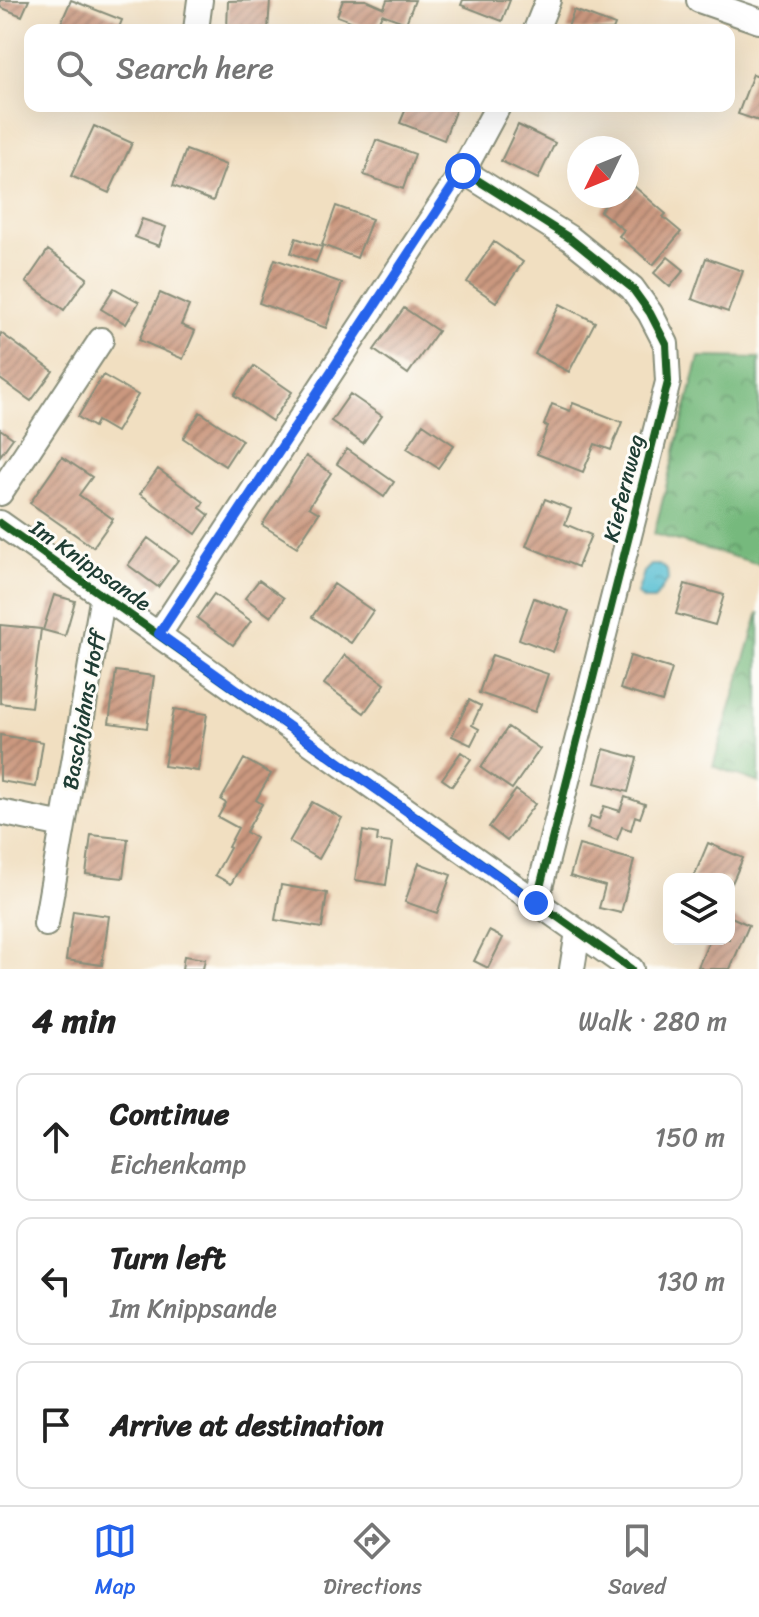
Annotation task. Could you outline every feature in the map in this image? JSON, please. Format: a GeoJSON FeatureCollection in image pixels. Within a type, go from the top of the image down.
{"type":"FeatureCollection","features":[{"type":"Feature","properties":{"kind":"street"},"geometry":{"type":"LineString","coordinates":[[197,24],[200,0]]}},
{"type":"Feature","properties":{"kind":"street"},"geometry":{"type":"LineString","coordinates":[[538,24],[548,0]]}},
{"type":"Feature","properties":{"kind":"street"},"geometry":{"type":"LineString","coordinates":[[699,0],[759,21]]}},
{"type":"Feature","properties":{"kind":"street"},"geometry":{"type":"LineString","coordinates":[[159,634],[463,171],[495,112]]}},
{"type":"Feature","properties":{"kind":"street","name":"Kiefernweg"},"geometry":{"type":"LineString","coordinates":[[463,171],[571,239],[632,288],[650,313],[666,344],[668,382],[536,903]]}},
{"type":"Feature","properties":{"kind":"street"},"geometry":{"type":"LineString","coordinates":[[0,493],[101,340]]}},
{"type":"Feature","properties":{"kind":"street","name":"Im Knippsande"},"geometry":{"type":"LineString","coordinates":[[0,523],[631,969]]}},
{"type":"Feature","properties":{"kind":"street","name":"Baschjahns Hoff"},"geometry":{"type":"LineString","coordinates":[[46,924],[103,595]]}},
{"type":"Feature","properties":{"kind":"street"},"geometry":{"type":"LineString","coordinates":[[0,812],[63,825]]}},
{"type":"Feature","properties":{"kind":"street"},"geometry":{"type":"LineString","coordinates":[[572,969],[578,932]]}},
{"type":"Feature","properties":{"kind":"green space"},"geometry":{"type":"Polygon","coordinates":[[[699,357],[759,358],[759,564],[654,534],[699,357]]]}},
{"type":"Feature","properties":{"kind":"green space"},"geometry":{"type":"Polygon","coordinates":[[[759,612],[759,783],[713,766],[759,612]]]}},
{"type":"Feature","properties":{"kind":"water"},"geometry":{"type":"Polygon","coordinates":[[[651,565],[667,570],[668,580],[654,600],[644,600],[637,594],[644,572],[651,565]]]}},
{"type":"Feature","properties":{"kind":"building"},"geometry":{"type":"Polygon","coordinates":[[[0,0],[29,0],[22,16],[0,7],[0,0]]]}},
{"type":"Feature","properties":{"kind":"building"},"geometry":{"type":"Polygon","coordinates":[[[71,0],[122,20],[120,24],[61,24],[71,0]]]}},
{"type":"Feature","properties":{"kind":"building"},"geometry":{"type":"Polygon","coordinates":[[[270,0],[268,24],[227,24],[228,1],[270,0]]]}},
{"type":"Feature","properties":{"kind":"building"},"geometry":{"type":"Polygon","coordinates":[[[343,0],[366,0],[384,8],[387,0],[415,0],[406,23],[382,14],[378,24],[359,24],[337,16],[343,0]]]}},
{"type":"Feature","properties":{"kind":"building"},"geometry":{"type":"Polygon","coordinates":[[[463,0],[510,0],[502,21],[461,5],[463,0]]]}},
{"type":"Feature","properties":{"kind":"building"},"geometry":{"type":"Polygon","coordinates":[[[574,10],[612,24],[569,24],[574,10]]]}},
{"type":"Feature","properties":{"kind":"building"},"geometry":{"type":"Polygon","coordinates":[[[753,74],[759,76],[759,121],[738,114],[753,74]]]}},
{"type":"Feature","properties":{"kind":"building"},"geometry":{"type":"Polygon","coordinates":[[[405,112],[455,112],[444,140],[400,123],[405,112]]]}},
{"type":"Feature","properties":{"kind":"building"},"geometry":{"type":"Polygon","coordinates":[[[518,125],[555,143],[538,179],[501,161],[518,125]]]}},
{"type":"Feature","properties":{"kind":"building"},"geometry":{"type":"Polygon","coordinates":[[[94,126],[132,143],[109,193],[71,176],[94,126]]]}},
{"type":"Feature","properties":{"kind":"building"},"geometry":{"type":"Polygon","coordinates":[[[376,140],[415,154],[403,189],[364,175],[376,140]]]}},
{"type":"Feature","properties":{"kind":"building"},"geometry":{"type":"Polygon","coordinates":[[[186,150],[226,165],[213,201],[173,186],[186,150]]]}},
{"type":"Feature","properties":{"kind":"building"},"geometry":{"type":"Polygon","coordinates":[[[639,190],[681,232],[653,265],[619,236],[624,230],[600,211],[603,208],[639,208],[639,190]]]}},
{"type":"Feature","properties":{"kind":"building"},"geometry":{"type":"Polygon","coordinates":[[[336,206],[372,219],[357,258],[322,245],[336,206]]]}},
{"type":"Feature","properties":{"kind":"building"},"geometry":{"type":"Polygon","coordinates":[[[142,219],[166,227],[159,246],[135,237],[142,219]]]}},
{"type":"Feature","properties":{"kind":"building"},"geometry":{"type":"Polygon","coordinates":[[[296,238],[322,247],[316,262],[291,253],[296,238]]]}},
{"type":"Feature","properties":{"kind":"building"},"geometry":{"type":"Polygon","coordinates":[[[494,242],[523,262],[496,302],[467,282],[494,242]]]}},
{"type":"Feature","properties":{"kind":"building"},"geometry":{"type":"Polygon","coordinates":[[[48,250],[87,278],[64,310],[26,282],[48,250]]]}},
{"type":"Feature","properties":{"kind":"building"},"geometry":{"type":"Polygon","coordinates":[[[668,257],[684,270],[670,287],[654,273],[668,257]]]}},
{"type":"Feature","properties":{"kind":"building"},"geometry":{"type":"Polygon","coordinates":[[[706,258],[743,271],[728,312],[692,299],[706,258]]]}},
{"type":"Feature","properties":{"kind":"building"},"geometry":{"type":"Polygon","coordinates":[[[275,259],[342,283],[326,328],[259,303],[275,259]]]}},
{"type":"Feature","properties":{"kind":"building"},"geometry":{"type":"Polygon","coordinates":[[[114,288],[139,302],[126,324],[101,309],[114,288]]]}},
{"type":"Feature","properties":{"kind":"building"},"geometry":{"type":"Polygon","coordinates":[[[160,293],[189,306],[181,325],[195,331],[183,359],[139,340],[160,293]]]}},
{"type":"Feature","properties":{"kind":"building"},"geometry":{"type":"Polygon","coordinates":[[[560,304],[595,322],[569,372],[535,354],[560,304]]]}},
{"type":"Feature","properties":{"kind":"building"},"geometry":{"type":"Polygon","coordinates":[[[404,308],[438,331],[408,374],[374,350],[404,308]]]}},
{"type":"Feature","properties":{"kind":"building"},"geometry":{"type":"Polygon","coordinates":[[[1,333],[53,371],[31,401],[0,379],[1,333]]]}},
{"type":"Feature","properties":{"kind":"building"},"geometry":{"type":"Polygon","coordinates":[[[254,366],[292,392],[272,421],[234,395],[254,366]]]}},
{"type":"Feature","properties":{"kind":"building"},"geometry":{"type":"Polygon","coordinates":[[[103,375],[138,395],[116,432],[97,421],[94,427],[78,417],[103,375]]]}},
{"type":"Feature","properties":{"kind":"building"},"geometry":{"type":"Polygon","coordinates":[[[350,394],[382,416],[363,443],[331,421],[350,394]]]}},
{"type":"Feature","properties":{"kind":"building"},"geometry":{"type":"Polygon","coordinates":[[[573,403],[622,422],[611,450],[595,444],[583,472],[537,454],[548,426],[544,425],[552,404],[570,411],[573,403]]]}},
{"type":"Feature","properties":{"kind":"building"},"geometry":{"type":"Polygon","coordinates":[[[200,412],[242,440],[225,466],[183,438],[200,412]]]}},
{"type":"Feature","properties":{"kind":"building"},"geometry":{"type":"Polygon","coordinates":[[[423,424],[454,445],[438,468],[407,448],[423,424]]]}},
{"type":"Feature","properties":{"kind":"building"},"geometry":{"type":"Polygon","coordinates":[[[0,429],[13,438],[0,456],[0,429]]]}},
{"type":"Feature","properties":{"kind":"building"},"geometry":{"type":"Polygon","coordinates":[[[347,449],[394,482],[384,497],[337,464],[347,449]]]}},
{"type":"Feature","properties":{"kind":"building"},"geometry":{"type":"Polygon","coordinates":[[[306,456],[331,473],[309,507],[319,513],[297,547],[262,525],[306,456]]]}},
{"type":"Feature","properties":{"kind":"building"},"geometry":{"type":"Polygon","coordinates":[[[62,457],[92,477],[79,495],[113,519],[93,547],[30,503],[62,457]]]}},
{"type":"Feature","properties":{"kind":"building"},"geometry":{"type":"Polygon","coordinates":[[[158,469],[204,502],[200,508],[209,515],[196,534],[140,494],[158,469]]]}},
{"type":"Feature","properties":{"kind":"building"},"geometry":{"type":"Polygon","coordinates":[[[545,499],[571,509],[565,524],[591,535],[578,567],[526,546],[545,499]]]}},
{"type":"Feature","properties":{"kind":"building"},"geometry":{"type":"Polygon","coordinates":[[[148,538],[178,560],[158,587],[128,565],[148,538]]]}},
{"type":"Feature","properties":{"kind":"building"},"geometry":{"type":"Polygon","coordinates":[[[259,580],[284,598],[271,617],[245,598],[259,580]]]}},
{"type":"Feature","properties":{"kind":"building"},"geometry":{"type":"Polygon","coordinates":[[[334,584],[373,611],[351,643],[312,617],[334,584]]]}},
{"type":"Feature","properties":{"kind":"building"},"geometry":{"type":"Polygon","coordinates":[[[685,584],[724,595],[715,625],[676,614],[685,584]]]}},
{"type":"Feature","properties":{"kind":"building"},"geometry":{"type":"Polygon","coordinates":[[[214,594],[251,621],[233,645],[197,618],[214,594]]]}},
{"type":"Feature","properties":{"kind":"building"},"geometry":{"type":"Polygon","coordinates":[[[54,595],[75,601],[65,636],[43,630],[54,595]]]}},
{"type":"Feature","properties":{"kind":"building"},"geometry":{"type":"Polygon","coordinates":[[[534,598],[569,611],[553,652],[519,639],[534,598]]]}},
{"type":"Feature","properties":{"kind":"building"},"geometry":{"type":"Polygon","coordinates":[[[0,625],[41,629],[31,707],[0,703],[0,625]]]}},
{"type":"Feature","properties":{"kind":"building"},"geometry":{"type":"Polygon","coordinates":[[[345,655],[385,684],[364,713],[324,684],[345,655]]]}},
{"type":"Feature","properties":{"kind":"building"},"geometry":{"type":"Polygon","coordinates":[[[492,655],[548,674],[535,712],[479,693],[492,655]]]}},
{"type":"Feature","properties":{"kind":"building"},"geometry":{"type":"Polygon","coordinates":[[[630,656],[672,669],[662,702],[620,689],[630,656]]]}},
{"type":"Feature","properties":{"kind":"building"},"geometry":{"type":"Polygon","coordinates":[[[116,671],[154,676],[147,728],[109,723],[116,671]]]}},
{"type":"Feature","properties":{"kind":"building"},"geometry":{"type":"Polygon","coordinates":[[[469,700],[481,706],[472,725],[479,729],[471,745],[452,736],[469,700]]]}},
{"type":"Feature","properties":{"kind":"building"},"geometry":{"type":"Polygon","coordinates":[[[174,709],[207,714],[198,771],[164,766],[174,709]]]}},
{"type":"Feature","properties":{"kind":"building"},"geometry":{"type":"Polygon","coordinates":[[[508,727],[540,749],[512,789],[481,768],[508,727]]]}},
{"type":"Feature","properties":{"kind":"building"},"geometry":{"type":"Polygon","coordinates":[[[0,735],[43,742],[36,787],[0,781],[0,735]]]}},
{"type":"Feature","properties":{"kind":"building"},"geometry":{"type":"Polygon","coordinates":[[[604,749],[637,758],[628,792],[595,783],[604,749]]]}},
{"type":"Feature","properties":{"kind":"building"},"geometry":{"type":"Polygon","coordinates":[[[461,752],[471,759],[452,786],[442,779],[461,752]]]}},
{"type":"Feature","properties":{"kind":"building"},"geometry":{"type":"Polygon","coordinates":[[[244,759],[271,774],[256,800],[262,804],[246,832],[256,838],[231,884],[215,875],[238,828],[218,817],[226,803],[221,800],[244,759]]]}},
{"type":"Feature","properties":{"kind":"building"},"geometry":{"type":"Polygon","coordinates":[[[516,790],[535,804],[507,841],[489,827],[516,790]]]}},
{"type":"Feature","properties":{"kind":"building"},"geometry":{"type":"Polygon","coordinates":[[[625,797],[645,804],[640,818],[635,816],[631,830],[622,827],[617,840],[587,829],[591,816],[599,819],[604,806],[620,811],[625,797]]]}},
{"type":"Feature","properties":{"kind":"building"},"geometry":{"type":"Polygon","coordinates":[[[312,802],[342,818],[319,859],[289,842],[312,802]]]}},
{"type":"Feature","properties":{"kind":"building"},"geometry":{"type":"Polygon","coordinates":[[[363,831],[378,834],[377,841],[392,843],[386,885],[355,880],[363,831]]]}},
{"type":"Feature","properties":{"kind":"building"},"geometry":{"type":"Polygon","coordinates":[[[91,835],[128,839],[123,878],[86,874],[91,835]]]}},
{"type":"Feature","properties":{"kind":"building"},"geometry":{"type":"Polygon","coordinates":[[[708,843],[743,858],[735,876],[735,873],[696,873],[708,843]]]}},
{"type":"Feature","properties":{"kind":"building"},"geometry":{"type":"Polygon","coordinates":[[[579,845],[634,860],[621,913],[599,908],[605,886],[570,876],[579,845]]]}},
{"type":"Feature","properties":{"kind":"building"},"geometry":{"type":"Polygon","coordinates":[[[419,863],[451,875],[437,913],[405,902],[419,863]]]}},
{"type":"Feature","properties":{"kind":"building"},"geometry":{"type":"Polygon","coordinates":[[[281,885],[327,893],[322,928],[275,920],[281,885]]]}},
{"type":"Feature","properties":{"kind":"building"},"geometry":{"type":"Polygon","coordinates":[[[73,911],[109,916],[102,965],[66,960],[73,911]]]}},
{"type":"Feature","properties":{"kind":"building"},"geometry":{"type":"Polygon","coordinates":[[[735,919],[749,925],[730,969],[698,967],[707,945],[735,945],[735,919]]]}},
{"type":"Feature","properties":{"kind":"building"},"geometry":{"type":"Polygon","coordinates":[[[489,931],[503,938],[488,968],[474,961],[489,931]]]}},
{"type":"Feature","properties":{"kind":"building"},"geometry":{"type":"Polygon","coordinates":[[[184,956],[205,959],[203,969],[182,969],[184,956]]]}},
{"type":"Feature","properties":{"kind":"cycle path"},"geometry":{"type":"LineString","coordinates":[[463,171],[571,239],[632,288],[650,313],[666,344],[668,382],[536,903]]}},
{"type":"Feature","properties":{"kind":"cycle path"},"geometry":{"type":"LineString","coordinates":[[0,523],[631,969]]}},
{"type":"Feature","properties":{"kind":"route"},"geometry":{"type":"LineString","coordinates":[[463,171],[159,634],[536,903]]}}]}
